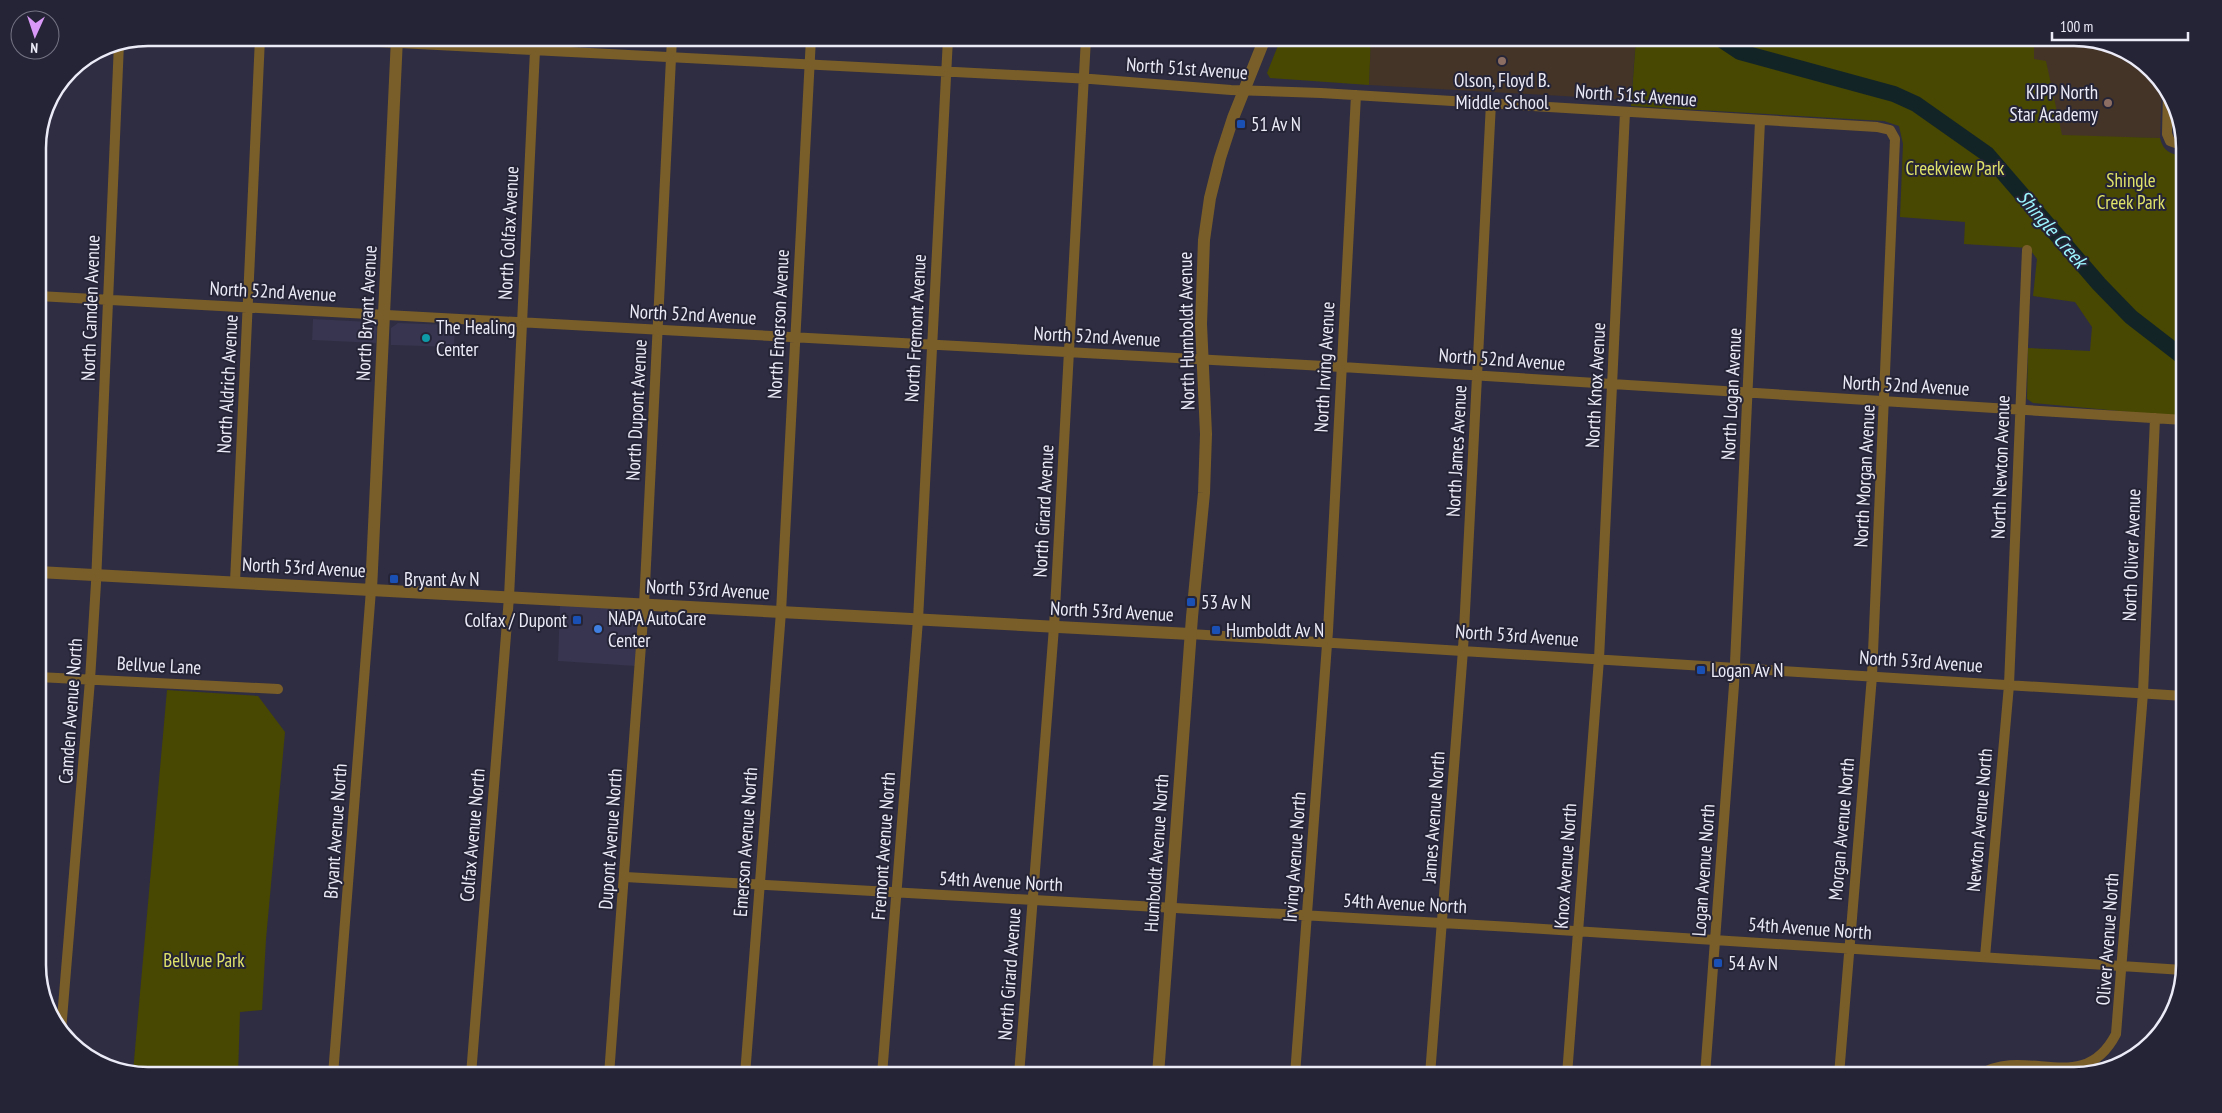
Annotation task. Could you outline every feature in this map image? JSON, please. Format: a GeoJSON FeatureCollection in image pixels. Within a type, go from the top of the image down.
{"type":"FeatureCollection","features":[{"type":"Feature","properties":{"kind":"street","name":"North Aldrich Avenue"},"geometry":{"type":"LineString","coordinates":[[235,582],[260,46]]}},
{"type":"Feature","properties":{"kind":"street","name":"North Bryant Avenue"},"geometry":{"type":"LineString","coordinates":[[371,590],[397,46]]}},
{"type":"Feature","properties":{"kind":"street","name":"North 51st Avenue"},"geometry":{"type":"LineString","coordinates":[[480,46],[1491,103],[1877,127],[1890,130]]}},
{"type":"Feature","properties":{"kind":"street","name":"North Dupont Avenue"},"geometry":{"type":"LineString","coordinates":[[644,605],[672,46]]}},
{"type":"Feature","properties":{"kind":"street","name":"North Emerson Avenue"},"geometry":{"type":"LineString","coordinates":[[781,612],[810,46]]}},
{"type":"Feature","properties":{"kind":"street","name":"North Fremont Avenue"},"geometry":{"type":"LineString","coordinates":[[918,620],[948,46]]}},
{"type":"Feature","properties":{"kind":"street","name":"North Girard Avenue"},"geometry":{"type":"LineString","coordinates":[[1020,1067],[1054,627],[1086,46]]}},
{"type":"Feature","properties":{"kind":"street","name":"North Humboldt Avenue"},"geometry":{"type":"LineString","coordinates":[[1190,634],[1204,493],[1206,434],[1201,324],[1204,240],[1210,198],[1225,142],[1262,46]]}},
{"type":"Feature","properties":{"kind":"street","name":"North Colfax Avenue"},"geometry":{"type":"LineString","coordinates":[[509,597],[535,50]]}},
{"type":"Feature","properties":{"kind":"street","name":"North Camden Avenue"},"geometry":{"type":"LineString","coordinates":[[96,574],[119,51]]}},
{"type":"Feature","properties":{"kind":"street","name":"North Irving Avenue"},"geometry":{"type":"LineString","coordinates":[[1328,641],[1356,95]]}},
{"type":"Feature","properties":{"kind":"street","name":"North James Avenue"},"geometry":{"type":"LineString","coordinates":[[1463,650],[1491,103]]}},
{"type":"Feature","properties":{"kind":"street"},"geometry":{"type":"LineString","coordinates":[[2168,109],[2167,134],[2170,142],[2176,144]]}},
{"type":"Feature","properties":{"kind":"street","name":"North Knox Avenue"},"geometry":{"type":"LineString","coordinates":[[1599,660],[1626,112]]}},
{"type":"Feature","properties":{"kind":"street","name":"North Logan Avenue"},"geometry":{"type":"LineString","coordinates":[[1735,668],[1760,121]]}},
{"type":"Feature","properties":{"kind":"street","name":"North Morgan Avenue"},"geometry":{"type":"LineString","coordinates":[[1872,676],[1895,139],[1890,130]]}},
{"type":"Feature","properties":{"kind":"street","name":"North Newton Avenue"},"geometry":{"type":"LineString","coordinates":[[2009,685],[2027,250]]}},
{"type":"Feature","properties":{"kind":"street","name":"North 52nd Avenue"},"geometry":{"type":"LineString","coordinates":[[46,296],[1342,367],[2176,419]]}},
{"type":"Feature","properties":{"kind":"street","name":"North Oliver Avenue"},"geometry":{"type":"LineString","coordinates":[[2143,693],[2155,418]]}},
{"type":"Feature","properties":{"kind":"street","name":"North 53rd Avenue"},"geometry":{"type":"LineString","coordinates":[[46,572],[1328,641],[1599,660],[2176,695]]}},
{"type":"Feature","properties":{"kind":"street","name":"Camden Avenue North"},"geometry":{"type":"LineString","coordinates":[[62,1019],[90,680],[96,574]]}},
{"type":"Feature","properties":{"kind":"street","name":"Bryant Avenue North"},"geometry":{"type":"LineString","coordinates":[[334,1067],[371,590]]}},
{"type":"Feature","properties":{"kind":"street","name":"Colfax Avenue North"},"geometry":{"type":"LineString","coordinates":[[472,1067],[509,597]]}},
{"type":"Feature","properties":{"kind":"street","name":"Dupont Avenue North"},"geometry":{"type":"LineString","coordinates":[[610,1067],[644,605]]}},
{"type":"Feature","properties":{"kind":"street","name":"Emerson Avenue North"},"geometry":{"type":"LineString","coordinates":[[746,1067],[781,612]]}},
{"type":"Feature","properties":{"kind":"street","name":"Fremont Avenue North"},"geometry":{"type":"LineString","coordinates":[[883,1067],[918,620]]}},
{"type":"Feature","properties":{"kind":"street","name":"Humboldt Avenue North"},"geometry":{"type":"LineString","coordinates":[[1159,1067],[1190,634]]}},
{"type":"Feature","properties":{"kind":"street","name":"Irving Avenue North"},"geometry":{"type":"LineString","coordinates":[[1296,1067],[1328,641]]}},
{"type":"Feature","properties":{"kind":"street","name":"James Avenue North"},"geometry":{"type":"LineString","coordinates":[[1431,1067],[1463,650]]}},
{"type":"Feature","properties":{"kind":"street","name":"Knox Avenue North"},"geometry":{"type":"LineString","coordinates":[[1568,1067],[1599,660]]}},
{"type":"Feature","properties":{"kind":"street","name":"Logan Avenue North"},"geometry":{"type":"LineString","coordinates":[[1706,1067],[1735,668]]}},
{"type":"Feature","properties":{"kind":"street","name":"Morgan Avenue North"},"geometry":{"type":"LineString","coordinates":[[1840,1067],[1872,676]]}},
{"type":"Feature","properties":{"kind":"street","name":"Bellvue Lane"},"geometry":{"type":"LineString","coordinates":[[46,677],[278,689]]}},
{"type":"Feature","properties":{"kind":"street","name":"Newton Avenue North"},"geometry":{"type":"LineString","coordinates":[[1985,957],[2009,685]]}},
{"type":"Feature","properties":{"kind":"street","name":"Oliver Avenue North"},"geometry":{"type":"LineString","coordinates":[[2079,1067],[2089,1064],[2100,1056],[2110,1046],[2116,1034],[2143,693]]}},
{"type":"Feature","properties":{"kind":"street","name":"54th Avenue North"},"geometry":{"type":"LineString","coordinates":[[625,877],[1578,931],[2176,970]]}},
{"type":"Feature","properties":{"kind":"street","name":"Oliver Avenue North"},"geometry":{"type":"LineString","coordinates":[[1997,1067],[2001,1065],[2051,1067]]}},
{"type":"Feature","properties":{"kind":"shaded area","name":"Olson, Floyd B. Middle School"},"geometry":{"type":"Polygon","coordinates":[[[1371,46],[1635,46],[1631,100],[1369,85],[1371,46]]]}},
{"type":"Feature","properties":{"kind":"shaded area","name":"KIPP North Star Academy"},"geometry":{"type":"Polygon","coordinates":[[[2034,46],[2074,46],[2094,48],[2130,63],[2150,81],[2162,97],[2160,138],[2062,136],[2034,59],[2034,46]]]}},
{"type":"Feature","properties":{"kind":"shaded area"},"geometry":{"type":"Polygon","coordinates":[[[313,319],[372,322],[377,329],[376,343],[312,340],[313,319]]]}},
{"type":"Feature","properties":{"kind":"shaded area"},"geometry":{"type":"Polygon","coordinates":[[[398,323],[455,325],[454,347],[391,345],[391,328],[398,323]]]}},
{"type":"Feature","properties":{"kind":"shaded area"},"geometry":{"type":"Polygon","coordinates":[[[560,604],[635,610],[638,616],[635,666],[558,661],[560,604]]]}},
{"type":"Feature","properties":{"kind":"green space"},"geometry":{"type":"Polygon","coordinates":[[[1278,46],[1371,46],[1369,85],[1270,78],[1267,73],[1278,46]]]}},
{"type":"Feature","properties":{"kind":"green space","name":"Creekview Park"},"geometry":{"type":"Polygon","coordinates":[[[1635,46],[2034,46],[2034,59],[2046,61],[2062,135],[2160,138],[2165,149],[2176,155],[2176,416],[2033,403],[2027,399],[2028,348],[2090,351],[2092,327],[2075,302],[2033,296],[2037,259],[2029,248],[1964,244],[1965,222],[1900,217],[1903,144],[1899,126],[1884,121],[1631,106],[1635,46]]]}},
{"type":"Feature","properties":{"kind":"green space","name":"Bellvue Park"},"geometry":{"type":"Polygon","coordinates":[[[167,690],[258,696],[285,732],[266,939],[262,1010],[240,1012],[238,1067],[134,1066],[167,690]]]}},
{"type":"Feature","properties":{"kind":"waterway","name":"Shingle Creek"},"geometry":{"type":"LineString","coordinates":[[1731,46],[1740,52],[1894,94],[1916,104],[1987,154],[2099,284],[2131,317],[2176,352]]}},
{"type":"Feature","properties":{"kind":"place","name":"Olson, Floyd B. Middle School"},"geometry":{"type":"Point","coordinates":[1502,61]}},
{"type":"Feature","properties":{"kind":"place","name":"KIPP North Star Academy"},"geometry":{"type":"Point","coordinates":[2108,103]}},
{"type":"Feature","properties":{"kind":"place","name":"51 Av N"},"geometry":{"type":"Point","coordinates":[1241,124]}},
{"type":"Feature","properties":{"kind":"place","name":"The Healing Center"},"geometry":{"type":"Point","coordinates":[426,338]}},
{"type":"Feature","properties":{"kind":"place","name":"Bryant Av N"},"geometry":{"type":"Point","coordinates":[394,579]}},
{"type":"Feature","properties":{"kind":"place","name":"53 Av N"},"geometry":{"type":"Point","coordinates":[1191,602]}},
{"type":"Feature","properties":{"kind":"place","name":"Colfax / Dupont"},"geometry":{"type":"Point","coordinates":[577,620]}},
{"type":"Feature","properties":{"kind":"place","name":"NAPA AutoCare Center"},"geometry":{"type":"Point","coordinates":[598,629]}},
{"type":"Feature","properties":{"kind":"place","name":"Humboldt Av N"},"geometry":{"type":"Point","coordinates":[1216,630]}},
{"type":"Feature","properties":{"kind":"place","name":"Logan Av N"},"geometry":{"type":"Point","coordinates":[1701,670]}},
{"type":"Feature","properties":{"kind":"place","name":"54 Av N"},"geometry":{"type":"Point","coordinates":[1718,963]}},
{"type":"Feature","properties":{"kind":"park label","name":"Shingle Creek Park"},"geometry":{"type":"Point","coordinates":[2131,191]}}]}
